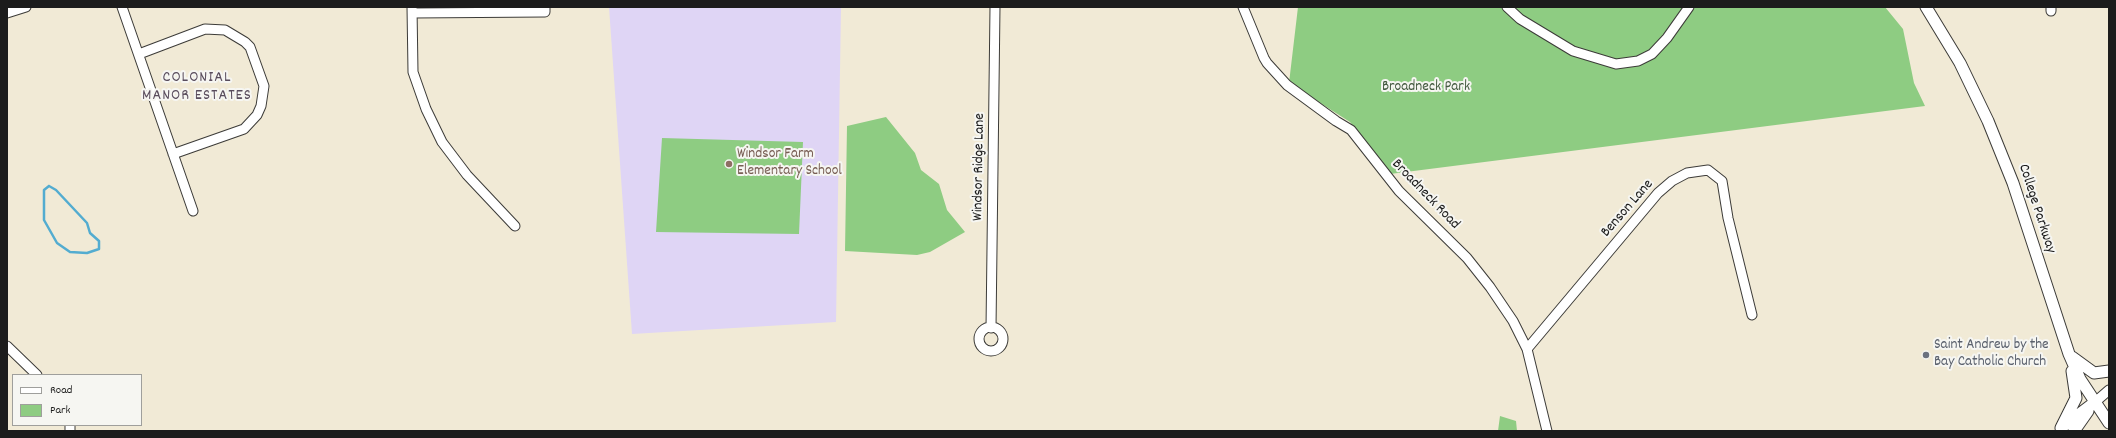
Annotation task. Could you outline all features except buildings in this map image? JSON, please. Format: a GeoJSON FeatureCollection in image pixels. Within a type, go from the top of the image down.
{"type":"FeatureCollection","features":[{"type":"Feature","properties":{"kind":"main road","name":"College Parkway"},"geometry":{"type":"LineString","coordinates":[[1926,7],[1960,63],[2001,151],[2069,354],[2094,403],[2109,423]]}},
{"type":"Feature","properties":{"kind":"main road"},"geometry":{"type":"LineString","coordinates":[[2069,354],[2094,373],[2109,371]]}},
{"type":"Feature","properties":{"kind":"main road"},"geometry":{"type":"LineString","coordinates":[[2060,429],[2076,398],[2069,354]]}},
{"type":"Feature","properties":{"kind":"main road"},"geometry":{"type":"LineString","coordinates":[[2060,429],[2094,403]]}},
{"type":"Feature","properties":{"kind":"main road"},"geometry":{"type":"LineString","coordinates":[[2074,431],[2094,403]]}},
{"type":"Feature","properties":{"kind":"street"},"geometry":{"type":"LineString","coordinates":[[7,14],[26,7]]}},
{"type":"Feature","properties":{"kind":"street"},"geometry":{"type":"LineString","coordinates":[[122,7],[193,211]]}},
{"type":"Feature","properties":{"kind":"street"},"geometry":{"type":"LineString","coordinates":[[515,226],[467,175],[442,142],[426,109],[413,72],[412,10],[545,12],[545,7]]}},
{"type":"Feature","properties":{"kind":"street","name":"Windsor Ridge Lane"},"geometry":{"type":"LineString","coordinates":[[991,328],[996,7]]}},
{"type":"Feature","properties":{"kind":"street","name":"Broadneck Road"},"geometry":{"type":"LineString","coordinates":[[1243,7],[1248,15],[1264,58],[1287,85],[1336,121],[1351,130],[1399,191],[1467,258],[1513,320],[1527,349],[1547,431]]}},
{"type":"Feature","properties":{"kind":"street"},"geometry":{"type":"LineString","coordinates":[[1507,7],[1520,19],[1573,50],[1616,64],[1638,61],[1652,54],[1667,38],[1689,7]]}},
{"type":"Feature","properties":{"kind":"street"},"geometry":{"type":"LineString","coordinates":[[139,54],[205,29],[226,30],[245,42],[250,48],[264,86],[261,106],[257,115],[244,129],[173,154]]}},
{"type":"Feature","properties":{"kind":"street","name":"Benson Lane"},"geometry":{"type":"LineString","coordinates":[[1527,349],[1658,193],[1672,181],[1687,173],[1708,170],[1722,181],[1728,218],[1752,315]]}},
{"type":"Feature","properties":{"kind":"street"},"geometry":{"type":"LineString","coordinates":[[7,346],[36,374]]}},
{"type":"Feature","properties":{"kind":"street"},"geometry":{"type":"LineString","coordinates":[[2094,403],[2109,390]]}},
{"type":"Feature","properties":{"kind":"shaded area","name":"Windsor Farm Elementary School"},"geometry":{"type":"Polygon","coordinates":[[[609,7],[841,7],[836,322],[632,334],[609,7]]]}},
{"type":"Feature","properties":{"kind":"green space","name":"Broadneck Park"},"geometry":{"type":"Polygon","coordinates":[[[1298,7],[1885,7],[1903,29],[1914,83],[1925,106],[1390,174],[1350,122],[1289,83],[1298,7]]]}},
{"type":"Feature","properties":{"kind":"green space"},"geometry":{"type":"Polygon","coordinates":[[[886,117],[915,153],[921,170],[939,184],[947,210],[965,232],[930,252],[917,255],[845,251],[847,126],[886,117]]]}},
{"type":"Feature","properties":{"kind":"green space"},"geometry":{"type":"Polygon","coordinates":[[[662,138],[803,142],[799,234],[656,232],[662,138]]]}},
{"type":"Feature","properties":{"kind":"green space"},"geometry":{"type":"Polygon","coordinates":[[[1500,416],[1516,421],[1517,431],[1498,431],[1500,416]]]}},
{"type":"Feature","properties":{"kind":"waterway"},"geometry":{"type":"LineString","coordinates":[[49,186],[56,190],[87,223],[90,233],[99,241],[99,249],[87,253],[70,252],[57,243],[44,220],[44,190],[49,186]]}},
{"type":"Feature","properties":{"kind":"place","name":"Windsor Farm Elementary School"},"geometry":{"type":"Point","coordinates":[729,164]}},
{"type":"Feature","properties":{"kind":"place","name":"Saint Andrew by the Bay Catholic Church"},"geometry":{"type":"Point","coordinates":[1926,355]}},
{"type":"Feature","properties":{"kind":"district","name":"COLONIAL MANOR ESTATES"},"geometry":{"type":"Point","coordinates":[197,88]}}]}
